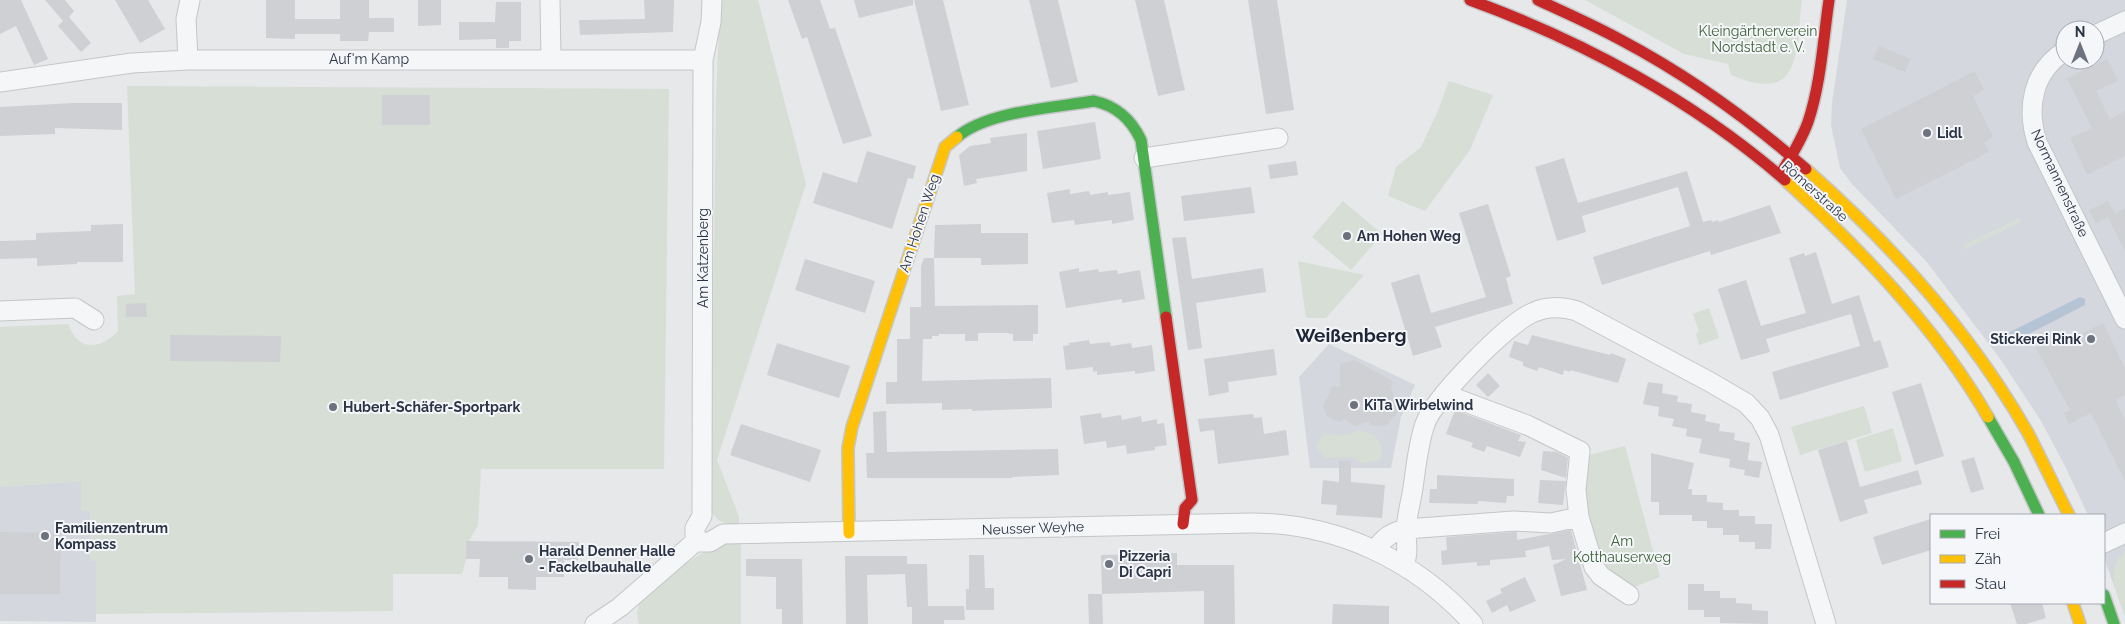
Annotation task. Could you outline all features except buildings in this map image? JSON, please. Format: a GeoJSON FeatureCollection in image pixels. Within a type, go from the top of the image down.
{"type":"FeatureCollection","features":[{"type":"Feature","properties":{"kind":"main road","name":"Römerstraße"},"geometry":{"type":"LineString","coordinates":[[1470,0],[1582,48],[1648,84],[1732,138],[1779,177],[1857,250],[1926,329],[1960,374],[1988,417],[2008,452],[2039,514]]}},
{"type":"Feature","properties":{"kind":"main road","name":"Römerstraße"},"geometry":{"type":"LineString","coordinates":[[1538,0],[1574,15],[1650,56],[1720,100],[1754,124],[1792,156],[1875,233],[1912,273],[1952,322],[1996,384],[2028,433],[2069,514]]}},
{"type":"Feature","properties":{"kind":"main road"},"geometry":{"type":"LineString","coordinates":[[1779,177],[1792,156],[1808,122],[1813,104],[1829,0]]}},
{"type":"Feature","properties":{"kind":"main road","name":"Am Hohen Weg"},"geometry":{"type":"LineString","coordinates":[[848,533],[848,448],[851,434],[945,148],[968,128],[989,119],[1094,101],[1112,107],[1127,118],[1141,140],[1192,500],[1185,508],[1183,524]]}},
{"type":"Feature","properties":{"kind":"main road"},"geometry":{"type":"LineString","coordinates":[[2105,598],[2114,624]]}},
{"type":"Feature","properties":{"kind":"main road"},"geometry":{"type":"LineString","coordinates":[[2073,604],[2080,624]]}},
{"type":"Feature","properties":{"kind":"street"},"geometry":{"type":"LineString","coordinates":[[188,60],[186,19],[190,0]]}},
{"type":"Feature","properties":{"kind":"street"},"geometry":{"type":"LineString","coordinates":[[550,0],[551,59]]}},
{"type":"Feature","properties":{"kind":"street","name":"Am Katzenberg"},"geometry":{"type":"LineString","coordinates":[[695,542],[695,528],[702,516],[704,60],[711,22],[712,0]]}},
{"type":"Feature","properties":{"kind":"street"},"geometry":{"type":"LineString","coordinates":[[2105,30],[2125,21]]}},
{"type":"Feature","properties":{"kind":"street","name":"Normannenstraße"},"geometry":{"type":"LineString","coordinates":[[2055,59],[2048,65],[2037,82],[2031,106],[2032,123],[2037,142],[2125,319]]}},
{"type":"Feature","properties":{"kind":"street","name":"Auf'm Kamp"},"geometry":{"type":"LineString","coordinates":[[0,82],[132,63],[188,60],[704,60]]}},
{"type":"Feature","properties":{"kind":"street"},"geometry":{"type":"LineString","coordinates":[[1144,158],[1278,138]]}},
{"type":"Feature","properties":{"kind":"street"},"geometry":{"type":"LineString","coordinates":[[1404,566],[1408,548],[1406,529],[1420,440],[1425,422],[1444,394],[1503,334],[1531,314],[1544,309],[1562,307],[1577,311],[1732,395],[1746,404],[1760,418],[1769,435],[1826,624]]}},
{"type":"Feature","properties":{"kind":"street"},"geometry":{"type":"LineString","coordinates":[[0,311],[75,308],[94,320]]}},
{"type":"Feature","properties":{"kind":"street"},"geometry":{"type":"LineString","coordinates":[[1444,394],[1527,425],[1580,451],[1576,490],[1579,517],[1594,567],[1605,580],[1629,594]]}},
{"type":"Feature","properties":{"kind":"street","name":"Am Hohen Weg"},"geometry":{"type":"LineString","coordinates":[[1192,500],[1205,513],[1206,524]]}},
{"type":"Feature","properties":{"kind":"street"},"geometry":{"type":"LineString","coordinates":[[702,516],[714,523],[723,534]]}},
{"type":"Feature","properties":{"kind":"street"},"geometry":{"type":"LineString","coordinates":[[1376,550],[1386,537],[1394,532],[1406,529],[1514,521],[1551,523],[1579,517]]}},
{"type":"Feature","properties":{"kind":"street","name":"Neusser Weyhe"},"geometry":{"type":"LineString","coordinates":[[595,624],[620,606],[695,542],[710,542],[723,534],[848,533],[1268,523],[1305,526],[1335,534],[1376,550],[1404,566],[1450,600],[1473,624]]}},
{"type":"Feature","properties":{"kind":"street"},"geometry":{"type":"LineString","coordinates":[[2105,543],[2125,534]]}},
{"type":"Feature","properties":{"kind":"shaded area"},"geometry":{"type":"Polygon","coordinates":[[[1847,0],[2125,0],[2125,616],[2105,561],[2105,514],[2088,514],[2041,421],[2001,360],[1926,261],[1852,184],[1840,168],[1831,125],[1832,103],[1847,0]]]}},
{"type":"Feature","properties":{"kind":"shaded area","name":"KiTa Wirbelwind"},"geometry":{"type":"Polygon","coordinates":[[[1329,344],[1415,385],[1401,417],[1391,468],[1310,468],[1299,377],[1329,344]]]}},
{"type":"Feature","properties":{"kind":"shaded area","name":"Familienzentrum Kompass"},"geometry":{"type":"Polygon","coordinates":[[[81,481],[81,511],[90,511],[90,561],[96,561],[96,622],[0,621],[0,487],[81,481]]]}},
{"type":"Feature","properties":{"kind":"green space"},"geometry":{"type":"Polygon","coordinates":[[[720,0],[758,0],[806,184],[717,460],[739,517],[739,526],[723,522],[710,511],[716,101],[720,0]]]}},
{"type":"Feature","properties":{"kind":"green space","name":"Kleingärtnerverein Nordstadt e. V."},"geometry":{"type":"Polygon","coordinates":[[[1585,0],[1802,0],[1798,38],[1791,69],[1783,78],[1771,83],[1754,83],[1731,75],[1728,64],[1684,54],[1585,0]]]}},
{"type":"Feature","properties":{"kind":"green space","name":"Am Hohen Weg"},"geometry":{"type":"Polygon","coordinates":[[[1449,81],[1493,95],[1470,150],[1425,211],[1388,196],[1396,167],[1421,147],[1449,81]]]}},
{"type":"Feature","properties":{"kind":"green space","name":"Hubert-Schäfer-Sportpark"},"geometry":{"type":"Polygon","coordinates":[[[127,86],[669,89],[664,469],[481,469],[478,525],[469,541],[466,541],[466,559],[462,574],[393,574],[393,611],[96,614],[96,561],[90,561],[90,511],[81,511],[81,481],[0,487],[0,327],[68,324],[76,338],[81,342],[92,345],[109,339],[118,331],[117,296],[135,294],[127,86]]]}},
{"type":"Feature","properties":{"kind":"green space","name":"Am Hohen Weg"},"geometry":{"type":"Polygon","coordinates":[[[1343,201],[1382,234],[1351,270],[1312,237],[1343,201]]]}},
{"type":"Feature","properties":{"kind":"green space"},"geometry":{"type":"Polygon","coordinates":[[[2019,218],[2021,222],[1965,249],[1963,245],[2019,218]]]}},
{"type":"Feature","properties":{"kind":"green space"},"geometry":{"type":"Polygon","coordinates":[[[1298,261],[1364,275],[1326,318],[1306,318],[1298,261]]]}},
{"type":"Feature","properties":{"kind":"green space"},"geometry":{"type":"Polygon","coordinates":[[[1709,308],[1719,338],[1699,345],[1696,334],[1699,332],[1693,314],[1709,308]]]}},
{"type":"Feature","properties":{"kind":"green space"},"geometry":{"type":"Polygon","coordinates":[[[1864,406],[1872,433],[1800,455],[1791,427],[1864,406]]]}},
{"type":"Feature","properties":{"kind":"green space"},"geometry":{"type":"Polygon","coordinates":[[[1893,428],[1902,461],[1865,472],[1856,440],[1893,428]]]}},
{"type":"Feature","properties":{"kind":"green space"},"geometry":{"type":"Polygon","coordinates":[[[1357,430],[1369,433],[1378,439],[1382,448],[1380,460],[1363,464],[1352,457],[1325,458],[1316,446],[1323,435],[1344,435],[1357,430]]]}},
{"type":"Feature","properties":{"kind":"green space","name":"Am Kotthauserweg"},"geometry":{"type":"Polygon","coordinates":[[[1625,446],[1660,577],[1632,588],[1603,571],[1582,511],[1585,456],[1625,446]]]}},
{"type":"Feature","properties":{"kind":"green space"},"geometry":{"type":"Polygon","coordinates":[[[741,542],[741,624],[639,624],[638,607],[647,594],[689,562],[707,551],[717,546],[741,542]]]}},
{"type":"Feature","properties":{"kind":"green space"},"geometry":{"type":"Polygon","coordinates":[[[2125,551],[2125,616],[2116,591],[2114,574],[2115,566],[2125,551]]]}},
{"type":"Feature","properties":{"kind":"water"},"geometry":{"type":"Polygon","coordinates":[[[2080,297],[2085,299],[2085,305],[2015,341],[2007,342],[2005,339],[2006,335],[2010,332],[2080,297]]]}},
{"type":"Feature","properties":{"kind":"traffic: fast"},"geometry":{"type":"LineString","coordinates":[[957,137],[970,128],[1003,116],[1094,101],[1110,106],[1122,114],[1133,126],[1141,140],[1166,317]]}},
{"type":"Feature","properties":{"kind":"traffic: fast"},"geometry":{"type":"LineString","coordinates":[[1988,417],[2014,462],[2039,514]]}},
{"type":"Feature","properties":{"kind":"traffic: fast"},"geometry":{"type":"LineString","coordinates":[[2105,598],[2114,624]]}},
{"type":"Feature","properties":{"kind":"traffic: slow"},"geometry":{"type":"LineString","coordinates":[[849,533],[848,448],[852,427],[945,147],[957,137]]}},
{"type":"Feature","properties":{"kind":"traffic: slow"},"geometry":{"type":"LineString","coordinates":[[1806,169],[1869,228],[1899,260],[1928,292],[1981,360],[2006,396],[2028,433],[2068,514]]}},
{"type":"Feature","properties":{"kind":"traffic: slow"},"geometry":{"type":"LineString","coordinates":[[1785,180],[1869,262],[1921,321],[1945,352],[1988,417]]}},
{"type":"Feature","properties":{"kind":"traffic: slow"},"geometry":{"type":"LineString","coordinates":[[2073,604],[2080,624]]}},
{"type":"Feature","properties":{"kind":"traffic: jam"},"geometry":{"type":"LineString","coordinates":[[1470,0],[1554,34],[1636,76],[1713,124],[1785,180]]}},
{"type":"Feature","properties":{"kind":"traffic: jam"},"geometry":{"type":"LineString","coordinates":[[1538,0],[1611,35],[1694,83],[1763,133],[1806,169]]}},
{"type":"Feature","properties":{"kind":"traffic: jam"},"geometry":{"type":"LineString","coordinates":[[1783,170],[1797,147],[1808,122],[1819,77],[1829,0]]}},
{"type":"Feature","properties":{"kind":"traffic: jam"},"geometry":{"type":"LineString","coordinates":[[1166,317],[1192,500],[1185,508],[1183,524]]}},
{"type":"Feature","properties":{"kind":"place","name":"Lidl"},"geometry":{"type":"Point","coordinates":[1927,133]}},
{"type":"Feature","properties":{"kind":"place","name":"Am Hohen Weg"},"geometry":{"type":"Point","coordinates":[1347,236]}},
{"type":"Feature","properties":{"kind":"place","name":"Stickerei Rink"},"geometry":{"type":"Point","coordinates":[2091,339]}},
{"type":"Feature","properties":{"kind":"place","name":"KiTa Wirbelwind"},"geometry":{"type":"Point","coordinates":[1354,405]}},
{"type":"Feature","properties":{"kind":"place","name":"Hubert-Schäfer-Sportpark"},"geometry":{"type":"Point","coordinates":[333,407]}},
{"type":"Feature","properties":{"kind":"place","name":"Familienzentrum Kompass"},"geometry":{"type":"Point","coordinates":[45,536]}},
{"type":"Feature","properties":{"kind":"place","name":"Harald Denner Halle - Fackelbauhalle"},"geometry":{"type":"Point","coordinates":[529,559]}},
{"type":"Feature","properties":{"kind":"place","name":"Pizzeria Di Capri"},"geometry":{"type":"Point","coordinates":[1109,564]}},
{"type":"Feature","properties":{"kind":"district","name":"Weißenberg"},"geometry":{"type":"Point","coordinates":[1351,335]}}]}
